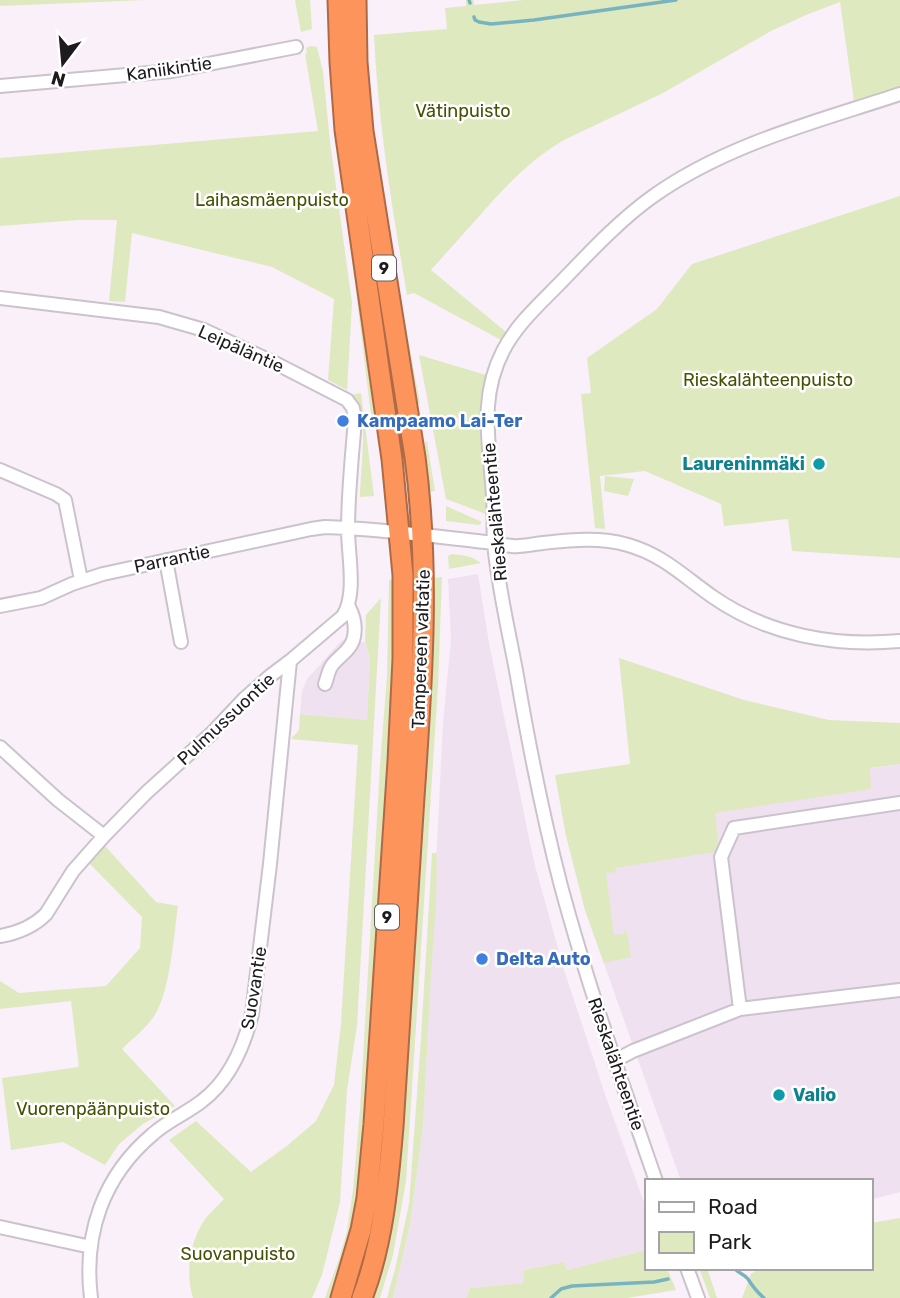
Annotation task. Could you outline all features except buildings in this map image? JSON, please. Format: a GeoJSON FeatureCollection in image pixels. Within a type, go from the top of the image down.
{"type":"FeatureCollection","features":[{"type":"Feature","properties":{"kind":"highway","name":"Tampereen valtatie"},"geometry":{"type":"LineString","coordinates":[[338,0],[345,130],[391,453],[403,575],[402,684],[374,1124],[361,1230],[341,1298]]}},
{"type":"Feature","properties":{"kind":"highway","name":"Tampereen valtatie"},"geometry":{"type":"LineString","coordinates":[[356,0],[356,62],[363,131],[415,457],[424,580],[423,663],[393,1127],[386,1202],[373,1266],[362,1298]]}},
{"type":"Feature","properties":{"kind":"street","name":"Kaniikintie"},"geometry":{"type":"LineString","coordinates":[[0,86],[172,71],[296,47]]}},
{"type":"Feature","properties":{"kind":"street","name":"Rieskalähteentie"},"geometry":{"type":"LineString","coordinates":[[655,1179],[577,944],[544,814],[494,543],[494,499],[486,415],[489,391],[503,351],[531,314],[637,209],[677,180],[719,157],[793,129],[900,94]]}},
{"type":"Feature","properties":{"kind":"street","name":"Leipäläntie"},"geometry":{"type":"LineString","coordinates":[[0,298],[159,317],[204,330],[347,400],[353,408],[355,419],[348,528]]}},
{"type":"Feature","properties":{"kind":"street"},"geometry":{"type":"LineString","coordinates":[[0,470],[65,500],[81,580]]}},
{"type":"Feature","properties":{"kind":"street"},"geometry":{"type":"LineString","coordinates":[[325,684],[331,666],[354,641],[355,628],[349,607],[348,528],[517,546],[594,539],[625,544],[656,555],[721,602],[773,628],[819,639],[867,643],[900,641]]}},
{"type":"Feature","properties":{"kind":"street","name":"Parrantie"},"geometry":{"type":"LineString","coordinates":[[0,606],[41,598],[81,580],[166,560],[311,529],[348,528]]}},
{"type":"Feature","properties":{"kind":"street"},"geometry":{"type":"LineString","coordinates":[[166,560],[181,642]]}},
{"type":"Feature","properties":{"kind":"street","name":"Pulmussuontie"},"geometry":{"type":"LineString","coordinates":[[0,936],[16,933],[41,919],[73,871],[146,793],[211,734],[244,699],[344,616],[349,607]]}},
{"type":"Feature","properties":{"kind":"street","name":"Suovantie"},"geometry":{"type":"LineString","coordinates":[[92,1298],[88,1274],[91,1247],[99,1209],[114,1178],[125,1162],[155,1132],[212,1093],[235,1061],[248,1030],[264,918],[290,662]]}},
{"type":"Feature","properties":{"kind":"street"},"geometry":{"type":"LineString","coordinates":[[0,747],[58,800],[104,836]]}},
{"type":"Feature","properties":{"kind":"street"},"geometry":{"type":"LineString","coordinates":[[740,1009],[721,857],[734,828],[900,803]]}},
{"type":"Feature","properties":{"kind":"street"},"geometry":{"type":"LineString","coordinates":[[614,1061],[740,1009],[900,990]]}},
{"type":"Feature","properties":{"kind":"street"},"geometry":{"type":"LineString","coordinates":[[0,1227],[91,1247]]}},
{"type":"Feature","properties":{"kind":"street"},"geometry":{"type":"LineString","coordinates":[[688,1270],[698,1298]]}},
{"type":"Feature","properties":{"kind":"shaded area"},"geometry":{"type":"Polygon","coordinates":[[[478,574],[489,643],[534,862],[564,970],[645,1205],[645,1250],[567,1270],[564,1262],[524,1270],[523,1283],[470,1288],[466,1298],[393,1298],[410,1225],[423,1127],[443,723],[451,639],[448,579],[478,574]]]}},
{"type":"Feature","properties":{"kind":"shaded area"},"geometry":{"type":"Polygon","coordinates":[[[342,640],[365,642],[370,657],[367,720],[300,714],[302,691],[307,679],[342,640]]]}},
{"type":"Feature","properties":{"kind":"shaded area"},"geometry":{"type":"Polygon","coordinates":[[[900,764],[900,1192],[872,1199],[872,1179],[680,1179],[585,910],[562,813],[900,764]]]}},
{"type":"Feature","properties":{"kind":"green space"},"geometry":{"type":"Polygon","coordinates":[[[0,0],[146,0],[0,6],[0,0]]]}},
{"type":"Feature","properties":{"kind":"green space"},"geometry":{"type":"Polygon","coordinates":[[[295,0],[310,0],[312,29],[301,32],[295,0]]]}},
{"type":"Feature","properties":{"kind":"green space"},"geometry":{"type":"Polygon","coordinates":[[[328,0],[333,0],[373,367],[374,414],[371,415],[332,96],[328,0]]]}},
{"type":"Feature","properties":{"kind":"green space"},"geometry":{"type":"Polygon","coordinates":[[[349,0],[413,494],[408,494],[389,385],[353,142],[349,0]]]}},
{"type":"Feature","properties":{"kind":"green space"},"geometry":{"type":"Polygon","coordinates":[[[363,0],[366,0],[367,68],[375,136],[394,265],[420,403],[418,404],[409,378],[369,130],[363,0]]]}},
{"type":"Feature","properties":{"kind":"green space","name":"Vätinpuisto"},"geometry":{"type":"Polygon","coordinates":[[[466,0],[474,0],[474,5],[524,0],[900,0],[900,87],[854,101],[840,2],[771,31],[663,93],[564,140],[510,182],[431,270],[506,332],[501,340],[414,293],[407,295],[382,133],[374,35],[447,29],[445,8],[466,6],[466,0]]]}},
{"type":"Feature","properties":{"kind":"green space","name":"Laihasmäenpuisto"},"geometry":{"type":"Polygon","coordinates":[[[317,47],[323,71],[352,303],[347,390],[328,380],[334,299],[272,267],[132,233],[125,302],[109,301],[117,220],[0,226],[0,158],[318,131],[305,54],[306,48],[317,47]]]}},
{"type":"Feature","properties":{"kind":"green space","name":"Rieskalähteenpuisto"},"geometry":{"type":"Polygon","coordinates":[[[900,196],[900,558],[792,551],[788,519],[724,526],[721,504],[645,471],[600,476],[605,529],[595,528],[581,394],[591,393],[587,358],[657,309],[692,264],[900,196]]]}},
{"type":"Feature","properties":{"kind":"green space"},"geometry":{"type":"Polygon","coordinates":[[[419,355],[486,375],[482,427],[486,514],[446,499],[419,355]]]}},
{"type":"Feature","properties":{"kind":"green space"},"geometry":{"type":"Polygon","coordinates":[[[361,393],[374,496],[360,497],[363,420],[358,402],[350,395],[361,393]]]}},
{"type":"Feature","properties":{"kind":"green space"},"geometry":{"type":"Polygon","coordinates":[[[427,441],[435,491],[427,492],[425,442],[427,441]]]}},
{"type":"Feature","properties":{"kind":"green space"},"geometry":{"type":"Polygon","coordinates":[[[605,476],[634,479],[628,496],[604,491],[605,476]]]}},
{"type":"Feature","properties":{"kind":"green space"},"geometry":{"type":"Polygon","coordinates":[[[446,506],[482,522],[479,525],[446,521],[446,506]]]}},
{"type":"Feature","properties":{"kind":"green space"},"geometry":{"type":"Polygon","coordinates":[[[452,554],[471,557],[481,563],[449,569],[448,556],[452,554]]]}},
{"type":"Feature","properties":{"kind":"green space"},"geometry":{"type":"Polygon","coordinates":[[[442,577],[438,686],[406,1181],[393,1255],[380,1298],[370,1298],[430,685],[433,578],[442,577]]]}},
{"type":"Feature","properties":{"kind":"green space"},"geometry":{"type":"Polygon","coordinates":[[[396,579],[396,675],[361,1193],[334,1298],[325,1298],[347,1231],[353,1190],[387,675],[389,580],[396,579]]]}},
{"type":"Feature","properties":{"kind":"green space","name":"Suovanpuisto"},"geometry":{"type":"Polygon","coordinates":[[[381,598],[357,1026],[347,1090],[340,1202],[322,1275],[312,1298],[193,1298],[189,1267],[196,1237],[205,1219],[224,1199],[169,1140],[196,1121],[251,1172],[316,1121],[334,1085],[341,1024],[358,745],[291,739],[299,730],[300,714],[367,720],[370,657],[365,642],[366,615],[381,598]]]}},
{"type":"Feature","properties":{"kind":"green space"},"geometry":{"type":"Polygon","coordinates":[[[619,658],[744,700],[829,720],[900,723],[900,764],[870,768],[871,789],[715,813],[719,847],[715,852],[615,868],[616,872],[606,873],[614,935],[627,931],[631,957],[604,963],[585,910],[566,836],[555,775],[630,764],[619,658]]]}},
{"type":"Feature","properties":{"kind":"green space","name":"Vuorenpäänpuisto"},"geometry":{"type":"Polygon","coordinates":[[[105,846],[156,902],[178,906],[171,961],[161,1003],[149,1023],[122,1049],[175,1106],[143,1124],[119,1144],[105,1165],[63,1142],[11,1150],[2,1078],[79,1067],[71,1001],[0,1009],[0,981],[19,993],[106,986],[140,948],[142,917],[89,863],[105,846]]]}},
{"type":"Feature","properties":{"kind":"green space"},"geometry":{"type":"Polygon","coordinates":[[[432,853],[437,853],[436,905],[423,1127],[410,1225],[393,1298],[387,1298],[409,1204],[432,853]]]}},
{"type":"Feature","properties":{"kind":"green space"},"geometry":{"type":"Polygon","coordinates":[[[900,1218],[900,1298],[742,1298],[751,1274],[757,1270],[872,1270],[872,1223],[900,1218]]]}},
{"type":"Feature","properties":{"kind":"green space"},"geometry":{"type":"Polygon","coordinates":[[[645,1250],[645,1270],[668,1270],[676,1290],[627,1298],[466,1298],[470,1288],[523,1283],[524,1270],[564,1262],[567,1270],[645,1250]]]}},
{"type":"Feature","properties":{"kind":"green space"},"geometry":{"type":"Polygon","coordinates":[[[700,1270],[708,1270],[717,1298],[710,1298],[700,1270]]]}},
{"type":"Feature","properties":{"kind":"waterway"},"geometry":{"type":"LineString","coordinates":[[474,17],[479,22],[491,24],[676,0]]}},
{"type":"Feature","properties":{"kind":"waterway"},"geometry":{"type":"LineString","coordinates":[[737,1270],[764,1298]]}},
{"type":"Feature","properties":{"kind":"waterway"},"geometry":{"type":"LineString","coordinates":[[551,1298],[561,1289],[572,1286],[668,1279]]}},
{"type":"Feature","properties":{"kind":"place","name":"Kampaamo Lai-Ter"},"geometry":{"type":"Point","coordinates":[343,421]}},
{"type":"Feature","properties":{"kind":"place","name":"Laureninmäki"},"geometry":{"type":"Point","coordinates":[819,464]}},
{"type":"Feature","properties":{"kind":"place","name":"Delta Auto"},"geometry":{"type":"Point","coordinates":[482,959]}},
{"type":"Feature","properties":{"kind":"place","name":"Valio"},"geometry":{"type":"Point","coordinates":[779,1095]}}]}
